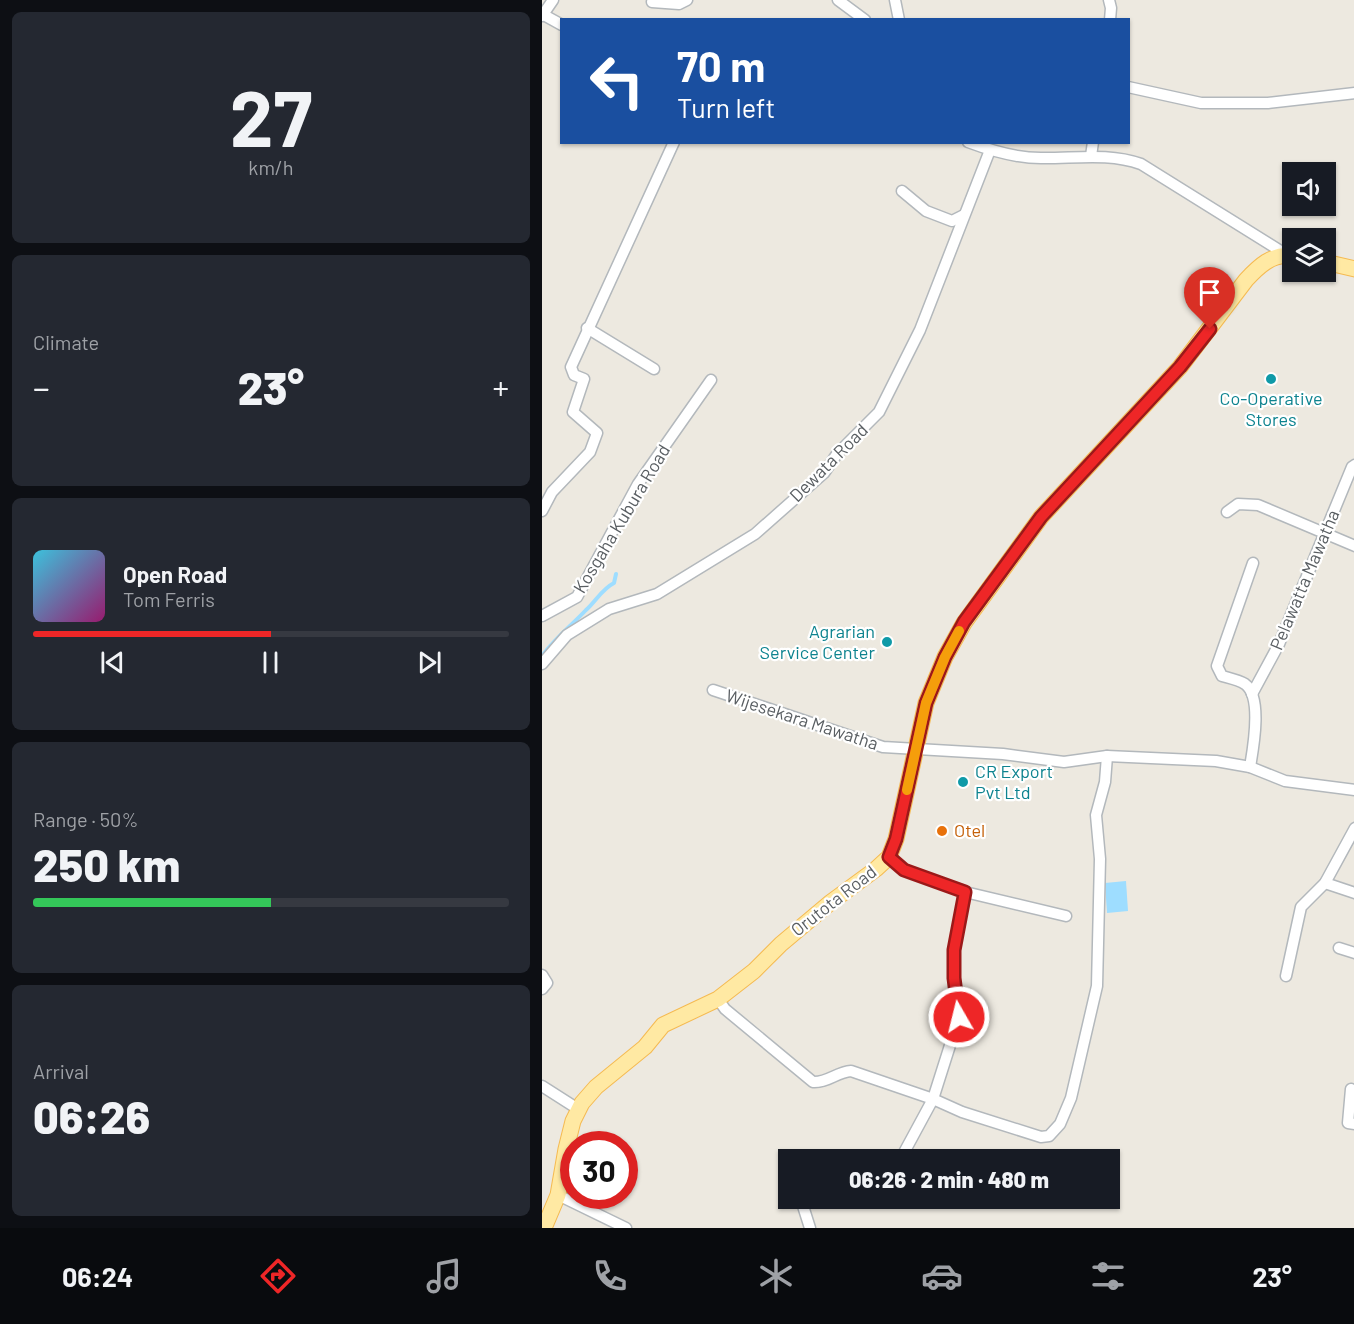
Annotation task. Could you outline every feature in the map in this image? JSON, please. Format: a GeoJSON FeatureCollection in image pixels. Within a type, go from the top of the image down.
{"type":"FeatureCollection","features":[{"type":"Feature","properties":{"kind":"main road","name":"Orutota Road"},"geometry":{"type":"LineString","coordinates":[[544,1228],[558,1196],[569,1133],[578,1109],[596,1087],[646,1047],[664,1025],[718,999],[754,971],[806,922],[889,857],[896,839],[926,703],[945,657],[964,622],[1041,517],[1180,367],[1246,280],[1258,267],[1272,258],[1282,257]]}},
{"type":"Feature","properties":{"kind":"main road"},"geometry":{"type":"LineString","coordinates":[[1336,265],[1355,269]]}},
{"type":"Feature","properties":{"kind":"street"},"geometry":{"type":"LineString","coordinates":[[553,0],[542,15],[560,24]]}},
{"type":"Feature","properties":{"kind":"street"},"geometry":{"type":"LineString","coordinates":[[652,2],[679,4],[687,0]]}},
{"type":"Feature","properties":{"kind":"street"},"geometry":{"type":"LineString","coordinates":[[838,0],[861,18]]}},
{"type":"Feature","properties":{"kind":"street"},"geometry":{"type":"LineString","coordinates":[[895,0],[899,18]]}},
{"type":"Feature","properties":{"kind":"street"},"geometry":{"type":"LineString","coordinates":[[1109,0],[1112,8],[1110,18]]}},
{"type":"Feature","properties":{"kind":"street"},"geometry":{"type":"LineString","coordinates":[[1130,87],[1201,103],[1268,104],[1355,93]]}},
{"type":"Feature","properties":{"kind":"street"},"geometry":{"type":"LineString","coordinates":[[542,511],[552,492],[590,452],[597,433],[573,412],[584,379],[574,375],[571,367],[673,144]]}},
{"type":"Feature","properties":{"kind":"street"},"geometry":{"type":"LineString","coordinates":[[974,144],[990,150],[1042,159],[1091,156],[1124,158],[1141,164],[1282,252]]}},
{"type":"Feature","properties":{"kind":"street"},"geometry":{"type":"LineString","coordinates":[[1091,156],[1093,144]]}},
{"type":"Feature","properties":{"kind":"street","name":"Dewata Road"},"geometry":{"type":"LineString","coordinates":[[542,664],[568,634],[609,609],[657,594],[755,534],[824,473],[837,454],[879,412],[920,330],[990,150]]}},
{"type":"Feature","properties":{"kind":"street"},"geometry":{"type":"LineString","coordinates":[[902,191],[926,211],[952,221],[964,215]]}},
{"type":"Feature","properties":{"kind":"street"},"geometry":{"type":"LineString","coordinates":[[587,328],[654,369]]}},
{"type":"Feature","properties":{"kind":"street","name":"Kosgaha Kubura Road"},"geometry":{"type":"LineString","coordinates":[[542,616],[577,597],[638,483],[711,380]]}},
{"type":"Feature","properties":{"kind":"street","name":"Pelawatta Mawatha"},"geometry":{"type":"LineString","coordinates":[[1252,694],[1279,644],[1354,467]]}},
{"type":"Feature","properties":{"kind":"street"},"geometry":{"type":"LineString","coordinates":[[1227,512],[1238,504],[1258,505],[1355,546]]}},
{"type":"Feature","properties":{"kind":"street"},"geometry":{"type":"LineString","coordinates":[[1250,767],[1256,723],[1252,694],[1246,684],[1222,676],[1217,666],[1253,562]]}},
{"type":"Feature","properties":{"kind":"street","name":"Wijesekara Mawatha"},"geometry":{"type":"LineString","coordinates":[[713,690],[883,747],[1003,754],[1064,762],[1106,756],[1216,761],[1250,767],[1285,781],[1355,790]]}},
{"type":"Feature","properties":{"kind":"street"},"geometry":{"type":"LineString","coordinates":[[718,999],[725,1009],[813,1082],[822,1083],[839,1072],[851,1071],[933,1099],[962,1112],[1041,1137],[1049,1136],[1060,1124],[1071,1098],[1097,986],[1100,859],[1096,815],[1105,782],[1106,756]]}},
{"type":"Feature","properties":{"kind":"street"},"geometry":{"type":"LineString","coordinates":[[1286,976],[1301,907],[1325,883],[1355,828]]}},
{"type":"Feature","properties":{"kind":"street"},"geometry":{"type":"LineString","coordinates":[[889,857],[904,870],[965,892],[1066,916]]}},
{"type":"Feature","properties":{"kind":"street"},"geometry":{"type":"LineString","coordinates":[[1325,883],[1355,893]]}},
{"type":"Feature","properties":{"kind":"street"},"geometry":{"type":"LineString","coordinates":[[906,1149],[933,1099],[959,1017],[954,978],[954,950],[965,892]]}},
{"type":"Feature","properties":{"kind":"street"},"geometry":{"type":"LineString","coordinates":[[1339,948],[1355,953]]}},
{"type":"Feature","properties":{"kind":"street"},"geometry":{"type":"LineString","coordinates":[[542,975],[547,983],[542,989]]}},
{"type":"Feature","properties":{"kind":"street"},"geometry":{"type":"LineString","coordinates":[[542,1086],[578,1109]]}},
{"type":"Feature","properties":{"kind":"street"},"geometry":{"type":"LineString","coordinates":[[1351,1089],[1348,1123],[1355,1124]]}},
{"type":"Feature","properties":{"kind":"street"},"geometry":{"type":"LineString","coordinates":[[558,1196],[626,1228]]}},
{"type":"Feature","properties":{"kind":"street"},"geometry":{"type":"LineString","coordinates":[[804,1209],[810,1228]]}},
{"type":"Feature","properties":{"kind":"water"},"geometry":{"type":"Polygon","coordinates":[[[1126,881],[1128,911],[1107,913],[1105,883],[1126,881]]]}},
{"type":"Feature","properties":{"kind":"waterway"},"geometry":{"type":"LineString","coordinates":[[542,656],[552,643],[614,583],[616,574]]}},
{"type":"Feature","properties":{"kind":"slow traffic"},"geometry":{"type":"LineString","coordinates":[[907,790],[926,703],[945,657],[959,631]]}},
{"type":"Feature","properties":{"kind":"place","name":"Co-Operative Stores"},"geometry":{"type":"Point","coordinates":[1271,379]}},
{"type":"Feature","properties":{"kind":"place","name":"Agrarian Service Center"},"geometry":{"type":"Point","coordinates":[887,642]}},
{"type":"Feature","properties":{"kind":"place","name":"CR Export Pvt Ltd"},"geometry":{"type":"Point","coordinates":[963,782]}},
{"type":"Feature","properties":{"kind":"place","name":"Otel"},"geometry":{"type":"Point","coordinates":[942,831]}},
{"type":"Feature","properties":{"kind":"route"},"geometry":{"type":"LineString","coordinates":[[959,1017],[954,978],[954,950],[965,892],[904,870],[889,857],[896,839],[926,703],[945,657],[964,622],[987,588],[1041,517],[1180,367],[1210,329]]}}]}
